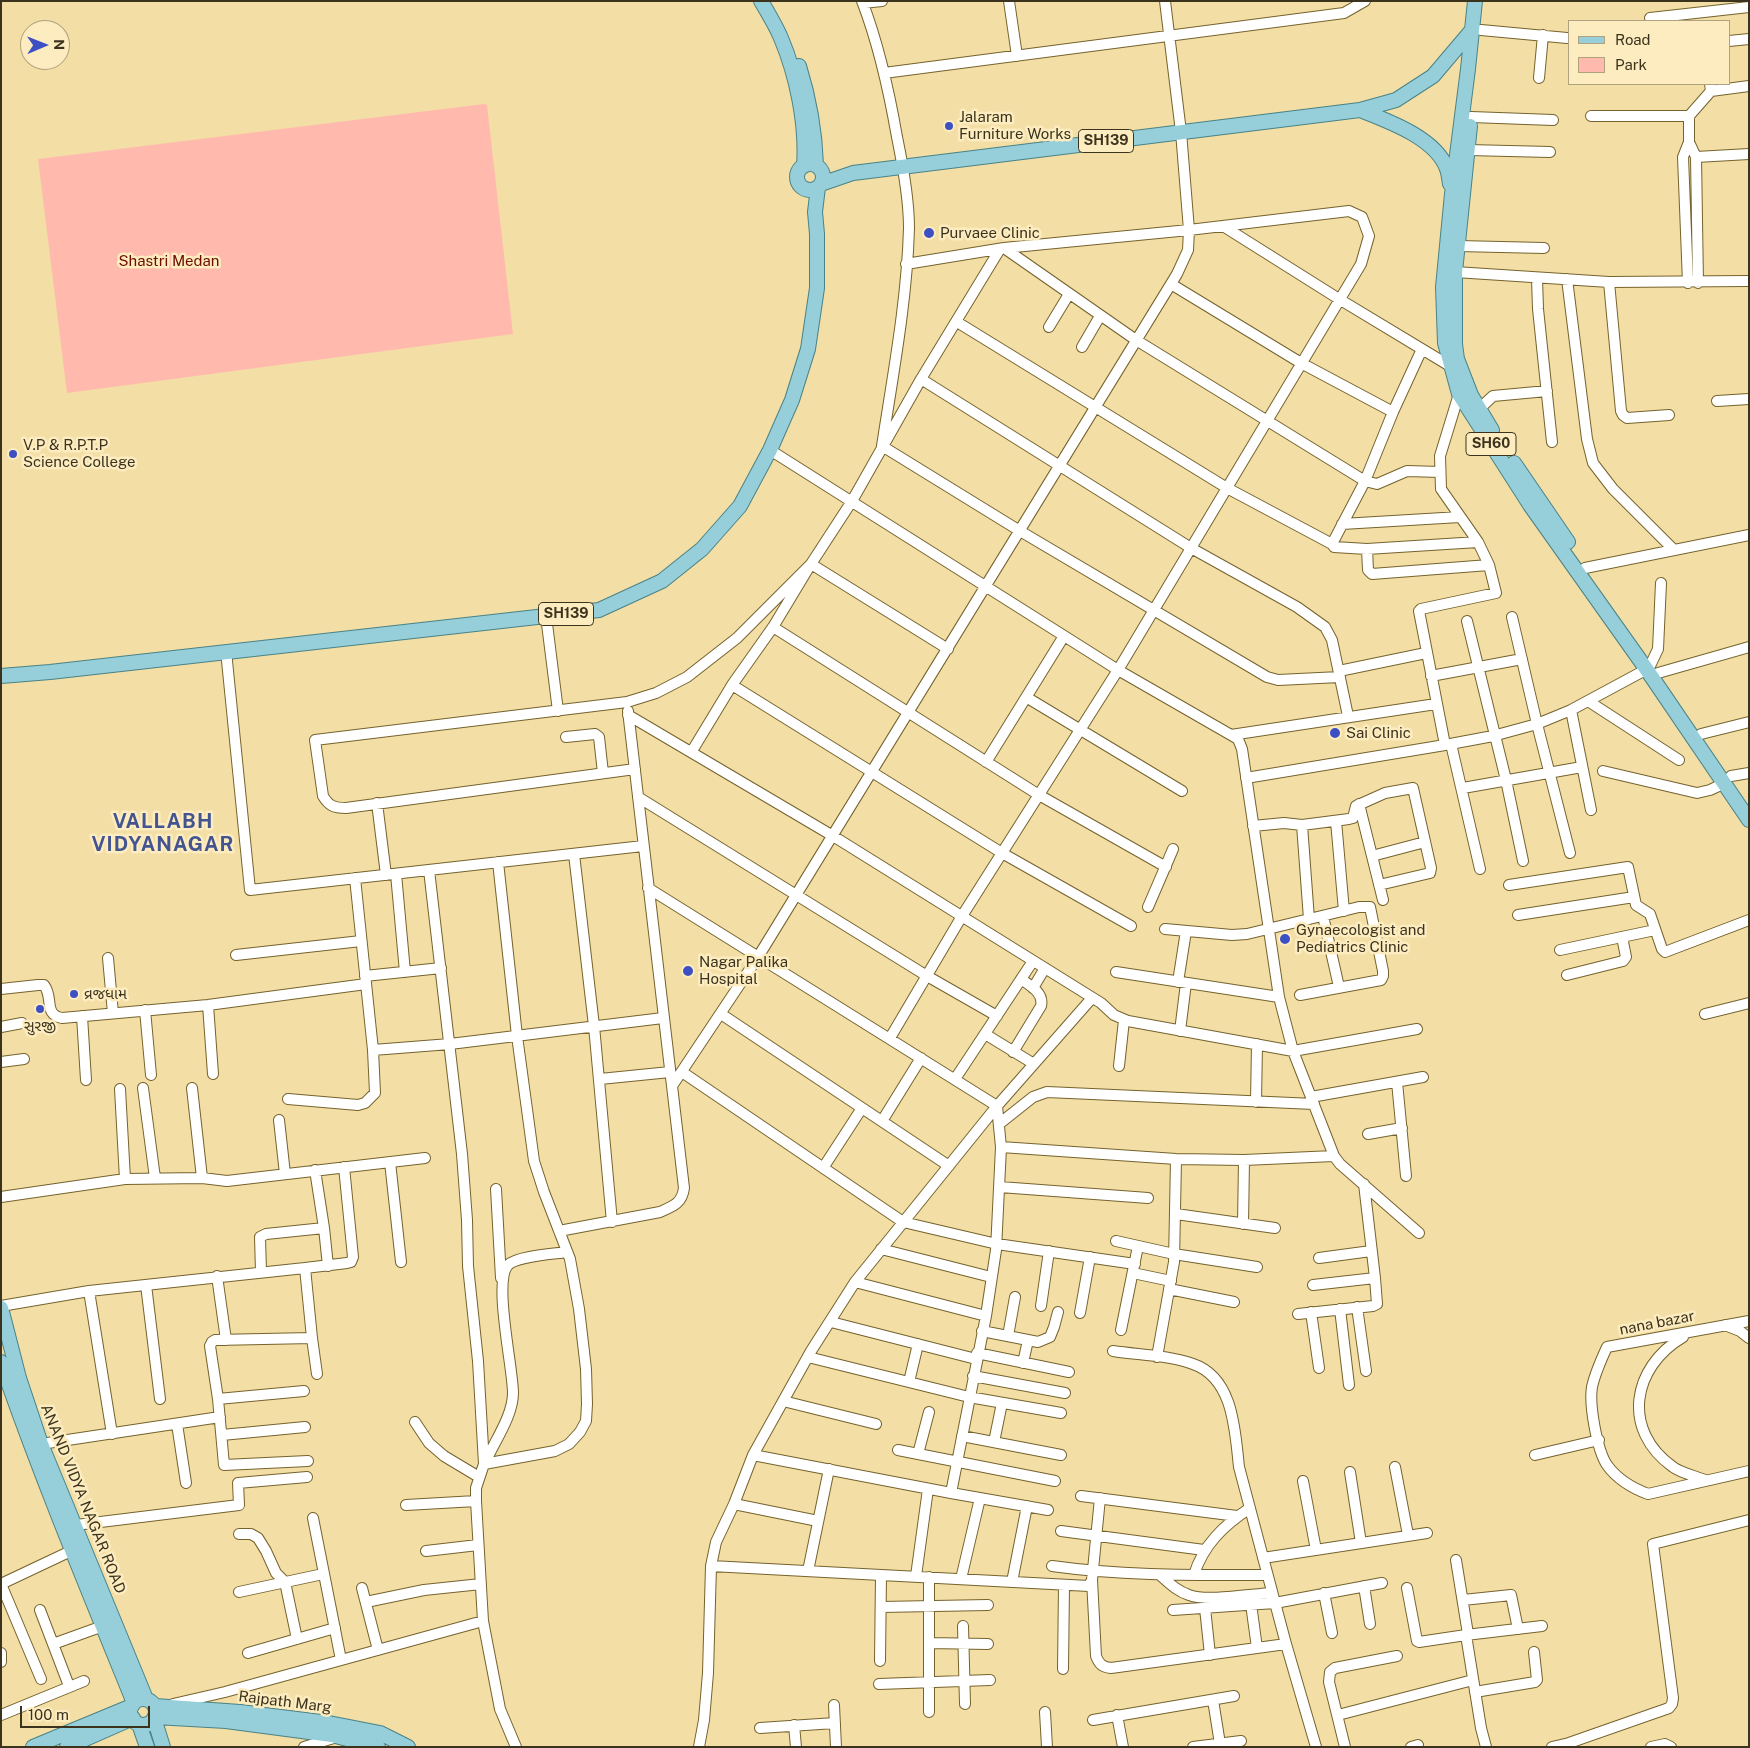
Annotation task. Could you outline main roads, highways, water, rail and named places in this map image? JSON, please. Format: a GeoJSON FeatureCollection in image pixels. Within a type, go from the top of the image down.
{"type":"FeatureCollection","features":[{"type":"Feature","properties":{"kind":"main road"},"geometry":{"type":"LineString","coordinates":[[761,1],[780,36],[790,61],[813,167],[823,177],[814,186],[799,183],[797,176],[800,169],[813,167]]}},
{"type":"Feature","properties":{"kind":"main road"},"geometry":{"type":"LineString","coordinates":[[771,1],[789,34],[807,92],[814,132],[813,167]]}},
{"type":"Feature","properties":{"kind":"main road","name":"SH60"},"geometry":{"type":"LineString","coordinates":[[1475,1],[1476,30],[1468,150],[1457,194],[1458,246],[1443,299],[1445,342],[1459,394],[1530,505],[1701,734],[1749,820]]}},
{"type":"Feature","properties":{"kind":"main road","name":"SH60"},"geometry":{"type":"LineString","coordinates":[[1484,1],[1468,69],[1450,272],[1457,359],[1471,395],[1501,444],[1728,780],[1749,804]]}},
{"type":"Feature","properties":{"kind":"main road","name":"SH139"},"geometry":{"type":"LineString","coordinates":[[1,676],[599,610],[662,581],[702,549],[740,506],[770,450],[792,400],[808,349],[817,288],[817,234],[814,186],[853,173],[1360,110],[1396,100],[1434,76],[1476,30]]}},
{"type":"Feature","properties":{"kind":"main road"},"geometry":{"type":"LineString","coordinates":[[1360,110],[1388,121],[1424,141],[1439,155],[1457,194]]}},
{"type":"Feature","properties":{"kind":"main road","name":"SH139"},"geometry":{"type":"LineString","coordinates":[[813,167],[853,173]]}},
{"type":"Feature","properties":{"kind":"main road"},"geometry":{"type":"LineString","coordinates":[[1,669],[22,674]]}},
{"type":"Feature","properties":{"kind":"main road","name":"ANAND VIDYA NAGAR ROAD"},"geometry":{"type":"LineString","coordinates":[[1,1307],[19,1378],[41,1444],[76,1525],[146,1711],[147,1747]]}},
{"type":"Feature","properties":{"kind":"main road","name":"ANAND VIDYA NAGAR ROAD"},"geometry":{"type":"LineString","coordinates":[[1,1362],[28,1438],[103,1626],[163,1747]]}},
{"type":"Feature","properties":{"kind":"main road","name":"Rajpath Marg"},"geometry":{"type":"LineString","coordinates":[[67,1747],[146,1711],[338,1736],[378,1747]]}},
{"type":"Feature","properties":{"kind":"main road","name":"Rajpath Marg"},"geometry":{"type":"LineString","coordinates":[[33,1747],[146,1711],[240,1712],[329,1723],[380,1733],[408,1747]]}},
{"type":"Feature","properties":{"kind":"place","name":"Jalaram Furniture Works"},"geometry":{"type":"Point","coordinates":[949,126]}},
{"type":"Feature","properties":{"kind":"place","name":"Purvaee Clinic"},"geometry":{"type":"Point","coordinates":[929,233]}},
{"type":"Feature","properties":{"kind":"place","name":"V.P & R.P.T.P Science College"},"geometry":{"type":"Point","coordinates":[13,454]}},
{"type":"Feature","properties":{"kind":"place","name":"Sai Clinic"},"geometry":{"type":"Point","coordinates":[1335,733]}},
{"type":"Feature","properties":{"kind":"place","name":"Gynaecologist and Pediatrics Clinic"},"geometry":{"type":"Point","coordinates":[1285,939]}},
{"type":"Feature","properties":{"kind":"place","name":"Nagar Palika Hospital"},"geometry":{"type":"Point","coordinates":[688,971]}},
{"type":"Feature","properties":{"kind":"place","name":"વ્રજધામ"},"geometry":{"type":"Point","coordinates":[74,994]}},
{"type":"Feature","properties":{"kind":"place","name":"સુરજી"},"geometry":{"type":"Point","coordinates":[40,1009]}},
{"type":"Feature","properties":{"kind":"district","name":"VALLABH VIDYANAGAR"},"geometry":{"type":"Point","coordinates":[163,834]}},
{"type":"Feature","properties":{"kind":"park label","name":"Shastri Medan"},"geometry":{"type":"Point","coordinates":[169,261]}}]}
